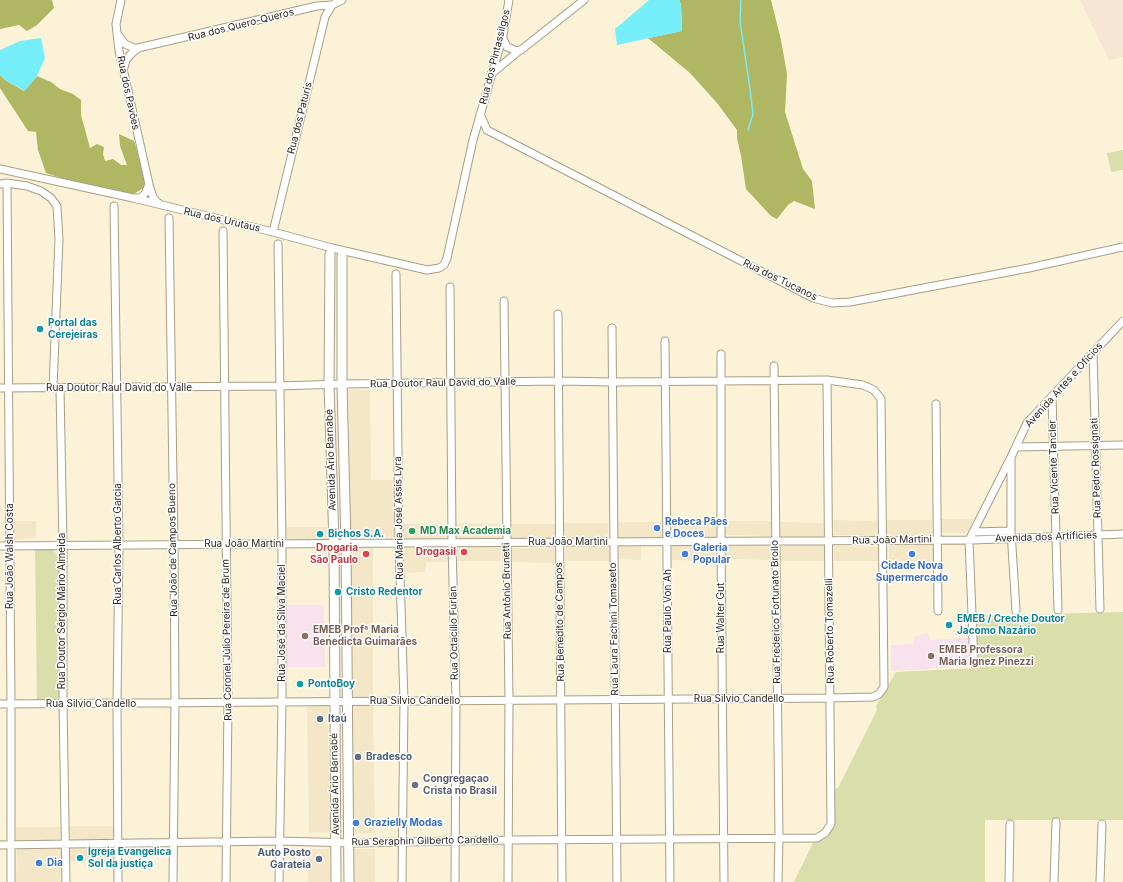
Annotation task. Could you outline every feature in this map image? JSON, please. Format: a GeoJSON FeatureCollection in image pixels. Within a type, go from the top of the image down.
{"type":"FeatureCollection","features":[{"type":"Feature","properties":{"kind":"main road","name":"Avenida Ário Barnabé"},"geometry":{"type":"LineString","coordinates":[[330,254],[331,281],[329,384],[334,544],[336,882]]}},
{"type":"Feature","properties":{"kind":"main road","name":"Avenida Ário Barnabé"},"geometry":{"type":"LineString","coordinates":[[342,256],[342,384],[346,544],[349,882]]}},
{"type":"Feature","properties":{"kind":"main road"},"geometry":{"type":"LineString","coordinates":[[331,281],[337,277],[340,278],[342,282]]}},
{"type":"Feature","properties":{"kind":"street","name":"Rua dos Pavões"},"geometry":{"type":"LineString","coordinates":[[121,0],[117,17],[116,31],[123,71],[149,184],[153,197],[157,202],[164,206]]}},
{"type":"Feature","properties":{"kind":"street","name":"Rua dos Quero-Queros"},"geometry":{"type":"LineString","coordinates":[[138,48],[317,6],[332,5],[342,0]]}},
{"type":"Feature","properties":{"kind":"street","name":"Rua dos Pintassilgos"},"geometry":{"type":"LineString","coordinates":[[444,266],[473,140],[503,35],[509,0]]}},
{"type":"Feature","properties":{"kind":"street"},"geometry":{"type":"LineString","coordinates":[[491,74],[584,0]]}},
{"type":"Feature","properties":{"kind":"street","name":"Rua dos Paturis"},"geometry":{"type":"LineString","coordinates":[[273,232],[324,18],[332,5]]}},
{"type":"Feature","properties":{"kind":"street"},"geometry":{"type":"LineString","coordinates":[[116,31],[125,44],[130,47],[138,48]]}},
{"type":"Feature","properties":{"kind":"street"},"geometry":{"type":"LineString","coordinates":[[503,35],[503,39],[507,46],[517,51],[521,50]]}},
{"type":"Feature","properties":{"kind":"street"},"geometry":{"type":"LineString","coordinates":[[123,71],[126,60],[138,48]]}},
{"type":"Feature","properties":{"kind":"street"},"geometry":{"type":"LineString","coordinates":[[473,140],[487,130],[480,114]]}},
{"type":"Feature","properties":{"kind":"street","name":"Rua dos Tucanos"},"geometry":{"type":"LineString","coordinates":[[487,130],[813,298],[832,303],[850,302],[1029,268],[1123,247]]}},
{"type":"Feature","properties":{"kind":"street","name":"Rua dos Urutaus"},"geometry":{"type":"LineString","coordinates":[[0,169],[133,198],[332,248],[427,270],[434,270],[444,266]]}},
{"type":"Feature","properties":{"kind":"street","name":"Rua Doutor Sérgio Mário Almeida"},"geometry":{"type":"LineString","coordinates":[[3,183],[26,186],[41,191],[51,198],[57,206],[56,388],[63,546],[63,704],[66,882]]}},
{"type":"Feature","properties":{"kind":"street","name":"Rua João Walsh Costa"},"geometry":{"type":"LineString","coordinates":[[3,183],[10,546],[11,882]]}},
{"type":"Feature","properties":{"kind":"street"},"geometry":{"type":"LineString","coordinates":[[133,198],[143,196],[149,184]]}},
{"type":"Feature","properties":{"kind":"street","name":"Rua Carlos Alberto Garcia"},"geometry":{"type":"LineString","coordinates":[[114,206],[119,545],[117,704],[118,882]]}},
{"type":"Feature","properties":{"kind":"street","name":"Rua João de Campos Bueno"},"geometry":{"type":"LineString","coordinates":[[169,218],[175,703],[173,882]]}},
{"type":"Feature","properties":{"kind":"street","name":"Rua Coronel Júlio Pereira de Brum"},"geometry":{"type":"LineString","coordinates":[[223,231],[228,703],[225,842],[226,882]]}},
{"type":"Feature","properties":{"kind":"street","name":"Rua José da Silva Maciel"},"geometry":{"type":"LineString","coordinates":[[278,244],[282,544],[282,702],[279,882]]}},
{"type":"Feature","properties":{"kind":"street","name":"Rua Maria José Assis Lyra"},"geometry":{"type":"LineString","coordinates":[[396,274],[399,543],[404,701],[401,841],[402,882]]}},
{"type":"Feature","properties":{"kind":"street","name":"Rua Octacílio Furlan"},"geometry":{"type":"LineString","coordinates":[[450,287],[452,383],[452,543],[456,701],[455,882]]}},
{"type":"Feature","properties":{"kind":"street","name":"Rua Antônio Brunetti"},"geometry":{"type":"LineString","coordinates":[[504,301],[509,700],[507,840],[508,882]]}},
{"type":"Feature","properties":{"kind":"street","name":"Rua Benedito de Campos"},"geometry":{"type":"LineString","coordinates":[[558,314],[562,882]]}},
{"type":"Feature","properties":{"kind":"street","name":"Avenida Artes e Ofícios"},"geometry":{"type":"LineString","coordinates":[[969,540],[1016,447],[1026,423],[1123,321]]}},
{"type":"Feature","properties":{"kind":"street","name":"Rua Laura Fachini Tomaseto"},"geometry":{"type":"LineString","coordinates":[[612,328],[617,882]]}},
{"type":"Feature","properties":{"kind":"street","name":"Rua Paulo Von Ah"},"geometry":{"type":"LineString","coordinates":[[666,340],[670,882]]}},
{"type":"Feature","properties":{"kind":"street","name":"Rua Pedro Rossignati"},"geometry":{"type":"LineString","coordinates":[[1093,352],[1100,609]]}},
{"type":"Feature","properties":{"kind":"street","name":"Rua Walter Gut"},"geometry":{"type":"LineString","coordinates":[[721,354],[720,541],[724,882]]}},
{"type":"Feature","properties":{"kind":"street","name":"Rua Frederico Fortunato Brollo"},"geometry":{"type":"LineString","coordinates":[[774,366],[779,839],[778,882]]}},
{"type":"Feature","properties":{"kind":"street","name":"Rua Doutor Raul David do Valle"},"geometry":{"type":"LineString","coordinates":[[0,388],[224,387],[559,381],[613,382],[827,380],[863,385],[874,390],[881,399],[882,540]]}},
{"type":"Feature","properties":{"kind":"street","name":"Rua Roberto Tomazelli"},"geometry":{"type":"LineString","coordinates":[[779,839],[817,838],[825,833],[830,824],[827,380]]}},
{"type":"Feature","properties":{"kind":"street","name":"Rua Vicente Tancler"},"geometry":{"type":"LineString","coordinates":[[1052,396],[1058,610]]}},
{"type":"Feature","properties":{"kind":"street"},"geometry":{"type":"LineString","coordinates":[[936,404],[938,611]]}},
{"type":"Feature","properties":{"kind":"street"},"geometry":{"type":"LineString","coordinates":[[1016,447],[1123,445]]}},
{"type":"Feature","properties":{"kind":"street"},"geometry":{"type":"LineString","coordinates":[[1011,457],[1012,534],[1016,611]]}},
{"type":"Feature","properties":{"kind":"street"},"geometry":{"type":"LineString","coordinates":[[973,532],[1012,534]]}},
{"type":"Feature","properties":{"kind":"street","name":"Avenida dos Artíficies"},"geometry":{"type":"LineString","coordinates":[[969,540],[1012,534],[1056,536],[1123,534]]}},
{"type":"Feature","properties":{"kind":"street","name":"Rua Silvio Candello"},"geometry":{"type":"LineString","coordinates":[[0,704],[777,699],[873,697],[879,694],[884,688],[882,540]]}},
{"type":"Feature","properties":{"kind":"street"},"geometry":{"type":"LineString","coordinates":[[969,540],[974,664]]}},
{"type":"Feature","properties":{"kind":"street","name":"Rua João Martini"},"geometry":{"type":"LineString","coordinates":[[0,546],[969,540]]}},
{"type":"Feature","properties":{"kind":"street"},"geometry":{"type":"LineString","coordinates":[[1054,882],[1056,822]]}},
{"type":"Feature","properties":{"kind":"street"},"geometry":{"type":"LineString","coordinates":[[1010,824],[1010,882]]}},
{"type":"Feature","properties":{"kind":"street"},"geometry":{"type":"LineString","coordinates":[[1100,882],[1102,824]]}},
{"type":"Feature","properties":{"kind":"street","name":"Rua Seraphin Gilberto Candello"},"geometry":{"type":"LineString","coordinates":[[0,845],[225,842],[349,843],[507,840],[779,839]]}},
{"type":"Feature","properties":{"kind":"shaded area"},"geometry":{"type":"Polygon","coordinates":[[[1080,0],[1123,0],[1123,57],[1109,60],[1080,0]]]}},
{"type":"Feature","properties":{"kind":"shaded area"},"geometry":{"type":"Polygon","coordinates":[[[348,390],[370,390],[371,480],[394,480],[395,537],[351,536],[348,390]]]}},
{"type":"Feature","properties":{"kind":"shaded area"},"geometry":{"type":"Polygon","coordinates":[[[941,519],[973,519],[970,529],[964,533],[941,533],[941,519]]]}},
{"type":"Feature","properties":{"kind":"shaded area"},"geometry":{"type":"Polygon","coordinates":[[[834,520],[878,521],[878,536],[834,535],[834,520]]]}},
{"type":"Feature","properties":{"kind":"shaded area"},"geometry":{"type":"Polygon","coordinates":[[[887,520],[932,520],[931,535],[887,535],[887,520]]]}},
{"type":"Feature","properties":{"kind":"shaded area"},"geometry":{"type":"Polygon","coordinates":[[[13,521],[36,521],[36,538],[13,540],[13,521]]]}},
{"type":"Feature","properties":{"kind":"shaded area"},"geometry":{"type":"Polygon","coordinates":[[[726,521],[771,521],[771,536],[726,535],[726,521]]]}},
{"type":"Feature","properties":{"kind":"shaded area"},"geometry":{"type":"Polygon","coordinates":[[[618,522],[663,522],[662,537],[618,537],[618,522]]]}},
{"type":"Feature","properties":{"kind":"shaded area"},"geometry":{"type":"Polygon","coordinates":[[[672,522],[717,523],[716,538],[672,537],[672,522]]]}},
{"type":"Feature","properties":{"kind":"shaded area"},"geometry":{"type":"Polygon","coordinates":[[[780,522],[824,523],[824,537],[780,537],[780,522]]]}},
{"type":"Feature","properties":{"kind":"shaded area"},"geometry":{"type":"Polygon","coordinates":[[[455,523],[500,524],[500,539],[455,538],[455,523]]]}},
{"type":"Feature","properties":{"kind":"shaded area"},"geometry":{"type":"Polygon","coordinates":[[[564,523],[608,523],[608,538],[564,537],[564,523]]]}},
{"type":"Feature","properties":{"kind":"shaded area"},"geometry":{"type":"Polygon","coordinates":[[[403,524],[448,524],[448,539],[403,538],[403,524]]]}},
{"type":"Feature","properties":{"kind":"shaded area"},"geometry":{"type":"Polygon","coordinates":[[[511,524],[555,524],[555,539],[511,539],[511,524]]]}},
{"type":"Feature","properties":{"kind":"shaded area"},"geometry":{"type":"Polygon","coordinates":[[[286,527],[331,527],[330,542],[286,542],[286,527]]]}},
{"type":"Feature","properties":{"kind":"shaded area"},"geometry":{"type":"Polygon","coordinates":[[[889,544],[933,544],[933,561],[889,561],[889,544]]]}},
{"type":"Feature","properties":{"kind":"shaded area"},"geometry":{"type":"Polygon","coordinates":[[[403,545],[448,546],[448,562],[426,562],[425,572],[403,573],[403,545]]]}},
{"type":"Feature","properties":{"kind":"shaded area"},"geometry":{"type":"Polygon","coordinates":[[[619,545],[641,545],[641,560],[618,559],[619,545]]]}},
{"type":"Feature","properties":{"kind":"shaded area"},"geometry":{"type":"Polygon","coordinates":[[[672,545],[716,546],[716,561],[672,560],[672,545]]]}},
{"type":"Feature","properties":{"kind":"shaded area"},"geometry":{"type":"Polygon","coordinates":[[[726,545],[771,545],[771,560],[726,559],[726,545]]]}},
{"type":"Feature","properties":{"kind":"shaded area"},"geometry":{"type":"Polygon","coordinates":[[[457,546],[502,546],[501,561],[457,561],[457,546]]]}},
{"type":"Feature","properties":{"kind":"shaded area"},"geometry":{"type":"Polygon","coordinates":[[[566,546],[610,546],[610,561],[565,561],[566,546]]]}},
{"type":"Feature","properties":{"kind":"shaded area"},"geometry":{"type":"Polygon","coordinates":[[[780,546],[825,546],[824,561],[780,561],[780,546]]]}},
{"type":"Feature","properties":{"kind":"shaded area"},"geometry":{"type":"Polygon","coordinates":[[[834,546],[878,547],[878,561],[834,561],[834,546]]]}},
{"type":"Feature","properties":{"kind":"shaded area"},"geometry":{"type":"Polygon","coordinates":[[[350,547],[373,547],[373,697],[351,697],[350,547]]]}},
{"type":"Feature","properties":{"kind":"shaded area"},"geometry":{"type":"Polygon","coordinates":[[[511,548],[556,548],[556,563],[511,562],[511,548]]]}},
{"type":"Feature","properties":{"kind":"shaded area","name":"EMEB Profª Maria Benedicta Guimarães"},"geometry":{"type":"Polygon","coordinates":[[[285,605],[324,605],[325,667],[287,667],[285,605]]]}},
{"type":"Feature","properties":{"kind":"shaded area","name":"EMEB Professora Maria Ignez Pinezzi"},"geometry":{"type":"Polygon","coordinates":[[[928,633],[929,640],[971,638],[972,666],[891,671],[891,645],[913,644],[915,636],[928,633]]]}},
{"type":"Feature","properties":{"kind":"shaded area"},"geometry":{"type":"Polygon","coordinates":[[[307,705],[328,705],[330,832],[309,833],[307,705]]]}},
{"type":"Feature","properties":{"kind":"shaded area"},"geometry":{"type":"Polygon","coordinates":[[[352,706],[373,706],[375,833],[354,833],[352,706]]]}},
{"type":"Feature","properties":{"kind":"shaded area"},"geometry":{"type":"Polygon","coordinates":[[[70,826],[114,826],[114,841],[70,841],[70,826]]]}},
{"type":"Feature","properties":{"kind":"shaded area"},"geometry":{"type":"Polygon","coordinates":[[[16,827],[60,827],[60,842],[16,841],[16,827]]]}},
{"type":"Feature","properties":{"kind":"shaded area","name":"Dia"},"geometry":{"type":"Polygon","coordinates":[[[17,846],[62,847],[61,882],[16,882],[17,846]]]}},
{"type":"Feature","properties":{"kind":"shaded area"},"geometry":{"type":"Polygon","coordinates":[[[70,847],[114,847],[114,862],[70,861],[70,847]]]}},
{"type":"Feature","properties":{"kind":"shaded area"},"geometry":{"type":"Polygon","coordinates":[[[308,849],[329,849],[330,882],[308,882],[308,849]]]}},
{"type":"Feature","properties":{"kind":"shaded area"},"geometry":{"type":"Polygon","coordinates":[[[354,849],[375,849],[375,882],[354,882],[354,849]]]}},
{"type":"Feature","properties":{"kind":"green space"},"geometry":{"type":"Polygon","coordinates":[[[0,0],[52,0],[54,8],[37,25],[27,31],[19,25],[0,29],[0,0]]]}},
{"type":"Feature","properties":{"kind":"green space"},"geometry":{"type":"Polygon","coordinates":[[[679,0],[771,0],[781,40],[787,74],[785,112],[803,169],[812,181],[815,209],[794,201],[788,205],[777,219],[771,216],[746,189],[737,138],[737,130],[717,103],[690,73],[648,38],[682,31],[681,5],[679,0]]]}},
{"type":"Feature","properties":{"kind":"green space"},"geometry":{"type":"Polygon","coordinates":[[[0,75],[5,80],[24,91],[37,76],[51,82],[60,89],[73,94],[81,100],[81,115],[90,148],[97,144],[104,147],[103,154],[105,161],[113,159],[121,165],[127,165],[120,146],[119,134],[134,141],[144,174],[145,187],[132,195],[80,184],[46,173],[38,150],[36,132],[28,131],[0,88],[0,75]]]}},
{"type":"Feature","properties":{"kind":"green space"},"geometry":{"type":"Polygon","coordinates":[[[1123,150],[1123,170],[1111,172],[1107,153],[1123,150]]]}},
{"type":"Feature","properties":{"kind":"green space"},"geometry":{"type":"Polygon","coordinates":[[[35,549],[52,550],[56,553],[59,560],[60,693],[59,697],[54,701],[37,702],[35,549]]]}},
{"type":"Feature","properties":{"kind":"green space"},"geometry":{"type":"Polygon","coordinates":[[[1123,612],[1123,820],[985,820],[985,882],[794,882],[813,843],[819,842],[825,838],[835,821],[835,789],[838,788],[877,710],[876,706],[896,672],[978,668],[975,616],[1123,612]]]}},
{"type":"Feature","properties":{"kind":"water"},"geometry":{"type":"Polygon","coordinates":[[[649,0],[679,0],[681,5],[682,31],[617,45],[615,29],[649,0]]]}},
{"type":"Feature","properties":{"kind":"water"},"geometry":{"type":"Polygon","coordinates":[[[41,38],[45,58],[37,76],[25,91],[5,80],[0,75],[0,50],[20,41],[41,38]]]}},
{"type":"Feature","properties":{"kind":"waterway"},"geometry":{"type":"LineString","coordinates":[[741,0],[740,21],[753,114],[748,130]]}},
{"type":"Feature","properties":{"kind":"place","name":"Portal das Cerejeiras"},"geometry":{"type":"Point","coordinates":[40,329]}},
{"type":"Feature","properties":{"kind":"place","name":"Rebeca Pães e Doces"},"geometry":{"type":"Point","coordinates":[657,528]}},
{"type":"Feature","properties":{"kind":"place","name":"MD Max Academia"},"geometry":{"type":"Point","coordinates":[412,531]}},
{"type":"Feature","properties":{"kind":"place","name":"Bichos S.A."},"geometry":{"type":"Point","coordinates":[320,534]}},
{"type":"Feature","properties":{"kind":"place","name":"Drogasil"},"geometry":{"type":"Point","coordinates":[464,552]}},
{"type":"Feature","properties":{"kind":"place","name":"Drogaria São Paulo"},"geometry":{"type":"Point","coordinates":[366,554]}},
{"type":"Feature","properties":{"kind":"place","name":"Galeria Popular"},"geometry":{"type":"Point","coordinates":[685,554]}},
{"type":"Feature","properties":{"kind":"place","name":"Cidade Nova Supermercado"},"geometry":{"type":"Point","coordinates":[912,554]}},
{"type":"Feature","properties":{"kind":"place","name":"Cristo Redentor"},"geometry":{"type":"Point","coordinates":[338,592]}},
{"type":"Feature","properties":{"kind":"place","name":"EMEB / Creche Doutor Jacomo Nazário"},"geometry":{"type":"Point","coordinates":[949,625]}},
{"type":"Feature","properties":{"kind":"place","name":"EMEB Profª Maria Benedicta Guimarães"},"geometry":{"type":"Point","coordinates":[305,636]}},
{"type":"Feature","properties":{"kind":"place","name":"EMEB Professora Maria Ignez Pinezzi"},"geometry":{"type":"Point","coordinates":[931,656]}},
{"type":"Feature","properties":{"kind":"place","name":"PontoBoy"},"geometry":{"type":"Point","coordinates":[300,684]}},
{"type":"Feature","properties":{"kind":"place","name":"Itaú"},"geometry":{"type":"Point","coordinates":[320,719]}},
{"type":"Feature","properties":{"kind":"place","name":"Bradesco"},"geometry":{"type":"Point","coordinates":[358,757]}},
{"type":"Feature","properties":{"kind":"place","name":"Congregaçao Crista no Brasil"},"geometry":{"type":"Point","coordinates":[415,785]}},
{"type":"Feature","properties":{"kind":"place","name":"Grazielly Modas"},"geometry":{"type":"Point","coordinates":[356,823]}},
{"type":"Feature","properties":{"kind":"place","name":"Igreja Evangelica Sol da justiça"},"geometry":{"type":"Point","coordinates":[80,858]}},
{"type":"Feature","properties":{"kind":"place","name":"Auto Posto Garateia"},"geometry":{"type":"Point","coordinates":[319,859]}},
{"type":"Feature","properties":{"kind":"place","name":"Dia"},"geometry":{"type":"Point","coordinates":[39,863]}}]}
